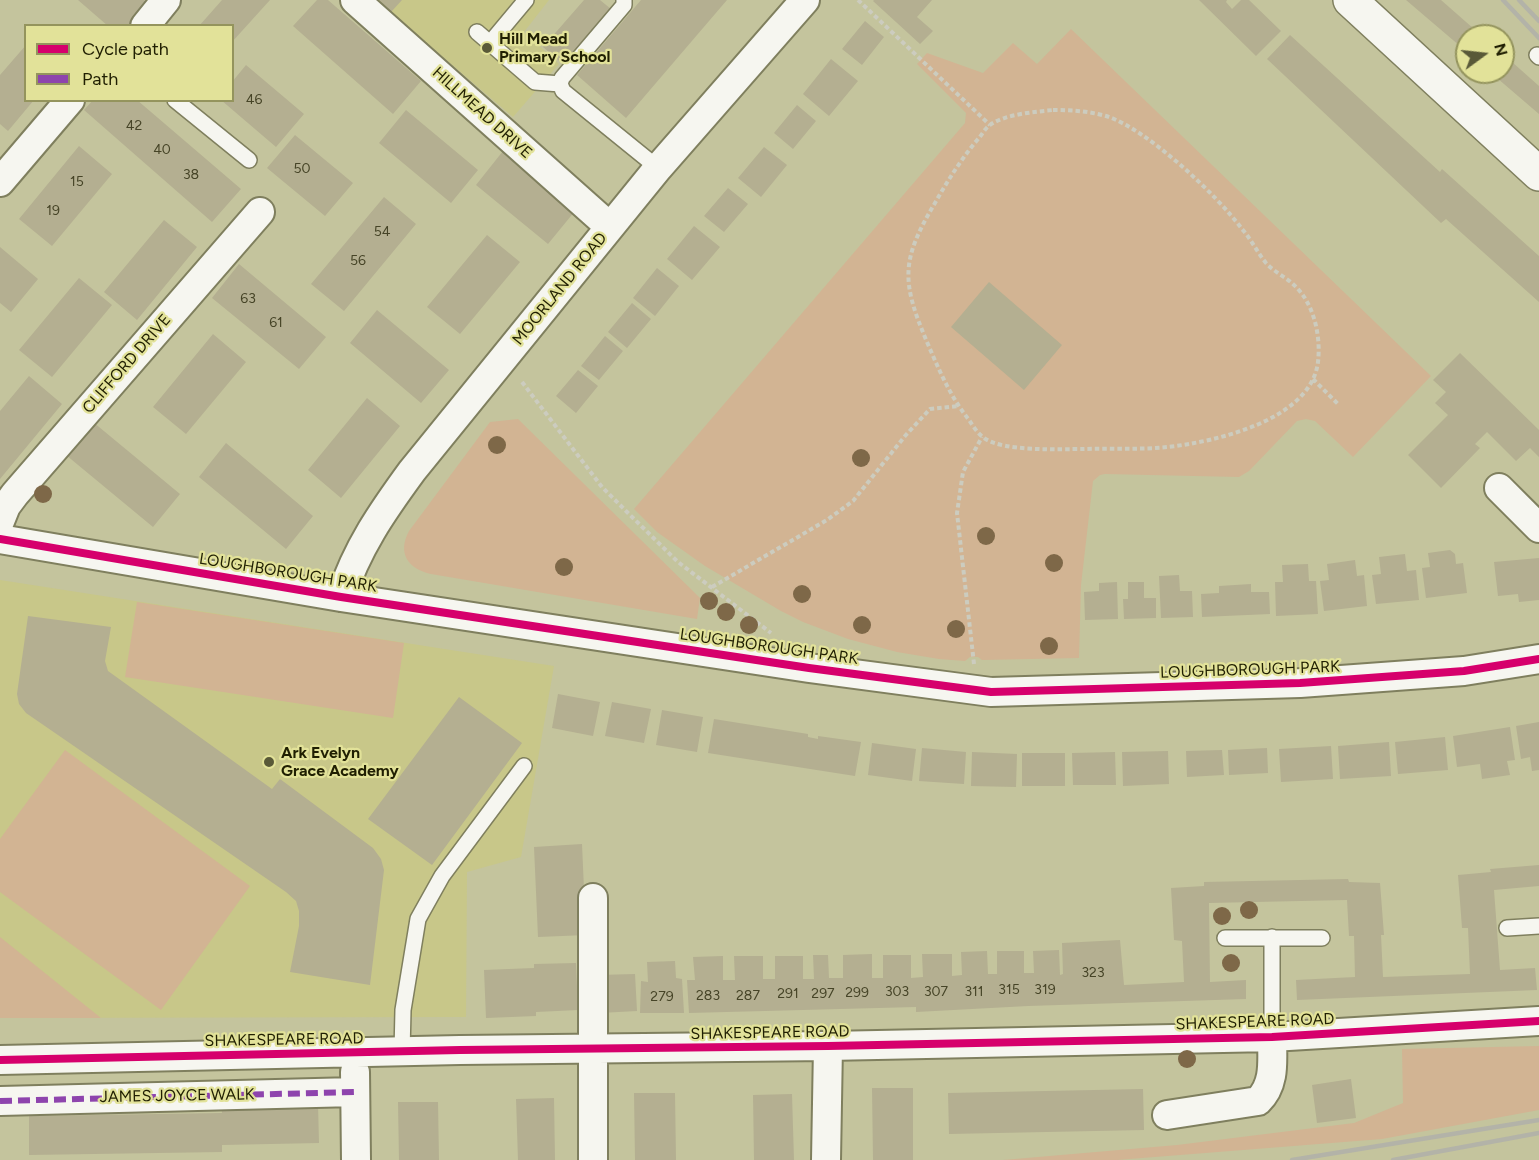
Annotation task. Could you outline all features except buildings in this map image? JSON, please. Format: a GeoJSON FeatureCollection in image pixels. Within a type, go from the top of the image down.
{"type":"FeatureCollection","features":[{"type":"Feature","properties":{"kind":"main road"},"geometry":{"type":"LineString","coordinates":[[1350,0],[1539,174]]}},
{"type":"Feature","properties":{"kind":"street"},"geometry":{"type":"LineString","coordinates":[[147,24],[166,0]]}},
{"type":"Feature","properties":{"kind":"street","name":"HILLMEAD DRIVE"},"geometry":{"type":"LineString","coordinates":[[355,0],[610,227]]}},
{"type":"Feature","properties":{"kind":"street","name":"MOORLAND ROAD"},"geometry":{"type":"LineString","coordinates":[[341,597],[355,560],[384,509],[412,471],[658,168],[805,0]]}},
{"type":"Feature","properties":{"kind":"street"},"geometry":{"type":"LineString","coordinates":[[0,182],[68,102]]}},
{"type":"Feature","properties":{"kind":"street","name":"CLIFFORD DRIVE"},"geometry":{"type":"LineString","coordinates":[[0,521],[6,506],[15,494],[260,212]]}},
{"type":"Feature","properties":{"kind":"street"},"geometry":{"type":"LineString","coordinates":[[1499,488],[1539,528]]}},
{"type":"Feature","properties":{"kind":"street","name":"LOUGHBOROUGH PARK"},"geometry":{"type":"LineString","coordinates":[[0,539],[341,597],[808,668],[991,692],[1300,684],[1464,671],[1539,659]]}},
{"type":"Feature","properties":{"kind":"street"},"geometry":{"type":"LineString","coordinates":[[593,898],[593,1160]]}},
{"type":"Feature","properties":{"kind":"street","name":"SHAKESPEARE ROAD"},"geometry":{"type":"LineString","coordinates":[[0,1060],[1272,1037],[1539,1021]]}},
{"type":"Feature","properties":{"kind":"street"},"geometry":{"type":"LineString","coordinates":[[1167,1115],[1258,1101],[1266,1094],[1272,1078],[1272,1037]]}},
{"type":"Feature","properties":{"kind":"street"},"geometry":{"type":"LineString","coordinates":[[826,1160],[828,1046]]}},
{"type":"Feature","properties":{"kind":"street"},"geometry":{"type":"LineString","coordinates":[[355,1052],[356,1160]]}},
{"type":"Feature","properties":{"kind":"street","name":"JAMES JOYCE WALK"},"geometry":{"type":"LineString","coordinates":[[0,1101],[355,1092]]}},
{"type":"Feature","properties":{"kind":"lane"},"geometry":{"type":"LineString","coordinates":[[490,43],[526,0]]}},
{"type":"Feature","properties":{"kind":"lane"},"geometry":{"type":"LineString","coordinates":[[624,0],[624,5],[562,78],[560,84],[563,90],[658,168]]}},
{"type":"Feature","properties":{"kind":"lane"},"geometry":{"type":"LineString","coordinates":[[477,32],[535,82],[560,84]]}},
{"type":"Feature","properties":{"kind":"lane"},"geometry":{"type":"LineString","coordinates":[[177,102],[249,160]]}},
{"type":"Feature","properties":{"kind":"lane"},"geometry":{"type":"LineString","coordinates":[[402,1052],[403,1010],[417,919],[442,876],[524,766]]}},
{"type":"Feature","properties":{"kind":"lane"},"geometry":{"type":"LineString","coordinates":[[1508,928],[1539,926]]}},
{"type":"Feature","properties":{"kind":"lane"},"geometry":{"type":"LineString","coordinates":[[1272,937],[1272,1037]]}},
{"type":"Feature","properties":{"kind":"lane"},"geometry":{"type":"LineString","coordinates":[[1224,938],[1322,938]]}},
{"type":"Feature","properties":{"kind":"path"},"geometry":{"type":"LineString","coordinates":[[858,0],[990,125]]}},
{"type":"Feature","properties":{"kind":"path"},"geometry":{"type":"LineString","coordinates":[[1078,110],[1107,116],[1138,130],[1208,190],[1242,228],[1267,263],[1294,284],[1305,298],[1314,318],[1318,363],[1313,379],[1303,395],[1284,412],[1252,426],[1209,440],[1166,447],[1050,449],[1005,446],[981,437],[949,394],[915,314],[908,290],[907,266],[913,243],[925,218],[970,149],[990,125],[1026,113],[1078,110]]}},
{"type":"Feature","properties":{"kind":"path"},"geometry":{"type":"LineString","coordinates":[[1313,379],[1339,405]]}},
{"type":"Feature","properties":{"kind":"path"},"geometry":{"type":"LineString","coordinates":[[522,382],[602,487],[678,561],[773,635]]}},
{"type":"Feature","properties":{"kind":"path"},"geometry":{"type":"LineString","coordinates":[[712,587],[827,520],[853,501],[905,436],[930,409],[958,406]]}},
{"type":"Feature","properties":{"kind":"path"},"geometry":{"type":"LineString","coordinates":[[974,665],[957,513],[963,472],[981,437]]}},
{"type":"Feature","properties":{"kind":"shaded area","name":"Hill Mead Primary School"},"geometry":{"type":"Polygon","coordinates":[[[376,0],[549,0],[524,32],[559,64],[513,117],[376,0]]]}},
{"type":"Feature","properties":{"kind":"shaded area"},"geometry":{"type":"Polygon","coordinates":[[[1071,29],[1431,376],[1353,457],[1315,421],[1306,419],[1297,421],[1249,471],[1239,477],[1100,475],[1093,481],[1081,585],[1079,658],[982,660],[978,657],[970,657],[965,661],[939,659],[897,652],[848,639],[781,611],[705,566],[657,532],[634,509],[965,123],[966,113],[917,64],[927,53],[983,73],[1013,43],[1037,64],[1071,29]]]}},
{"type":"Feature","properties":{"kind":"shaded area"},"geometry":{"type":"Polygon","coordinates":[[[518,419],[700,598],[697,619],[431,574],[411,564],[407,559],[404,546],[409,531],[490,422],[518,419]]]}},
{"type":"Feature","properties":{"kind":"shaded area","name":"Ark Evelyn Grace Academy"},"geometry":{"type":"Polygon","coordinates":[[[0,580],[554,666],[521,857],[467,872],[466,1017],[0,1018],[0,580]]]}},
{"type":"Feature","properties":{"kind":"shaded area"},"geometry":{"type":"Polygon","coordinates":[[[137,602],[404,643],[393,718],[125,677],[137,602]]]}},
{"type":"Feature","properties":{"kind":"shaded area"},"geometry":{"type":"Polygon","coordinates":[[[65,750],[250,886],[161,1010],[0,892],[0,839],[65,750]]]}},
{"type":"Feature","properties":{"kind":"shaded area"},"geometry":{"type":"Polygon","coordinates":[[[0,937],[101,1018],[0,1018],[0,937]]]}},
{"type":"Feature","properties":{"kind":"shaded area"},"geometry":{"type":"Polygon","coordinates":[[[1539,1046],[1539,1110],[1382,1139],[1117,1160],[1003,1160],[1177,1145],[1354,1123],[1403,1103],[1402,1049],[1539,1046]]]}},
{"type":"Feature","properties":{"kind":"railway"},"geometry":{"type":"LineString","coordinates":[[1503,0],[1539,38]]}},
{"type":"Feature","properties":{"kind":"railway"},"geometry":{"type":"LineString","coordinates":[[1519,0],[1539,21]]}},
{"type":"Feature","properties":{"kind":"railway"},"geometry":{"type":"LineString","coordinates":[[1292,1160],[1539,1120]]}},
{"type":"Feature","properties":{"kind":"railway"},"geometry":{"type":"LineString","coordinates":[[1393,1160],[1539,1133]]}},
{"type":"Feature","properties":{"kind":"marked path"},"geometry":{"type":"LineString","coordinates":[[0,1101],[355,1092]]}},
{"type":"Feature","properties":{"kind":"cycle path"},"geometry":{"type":"LineString","coordinates":[[0,539],[341,597],[809,668],[991,692],[1300,683],[1464,671],[1539,659]]}},
{"type":"Feature","properties":{"kind":"cycle path"},"geometry":{"type":"LineString","coordinates":[[0,1060],[1272,1037],[1539,1021]]}},
{"type":"Feature","properties":{"kind":"place","name":"Hill Mead Primary School"},"geometry":{"type":"Point","coordinates":[487,48]}},
{"type":"Feature","properties":{"kind":"place","name":"Ark Evelyn Grace Academy"},"geometry":{"type":"Point","coordinates":[269,762]}}]}
